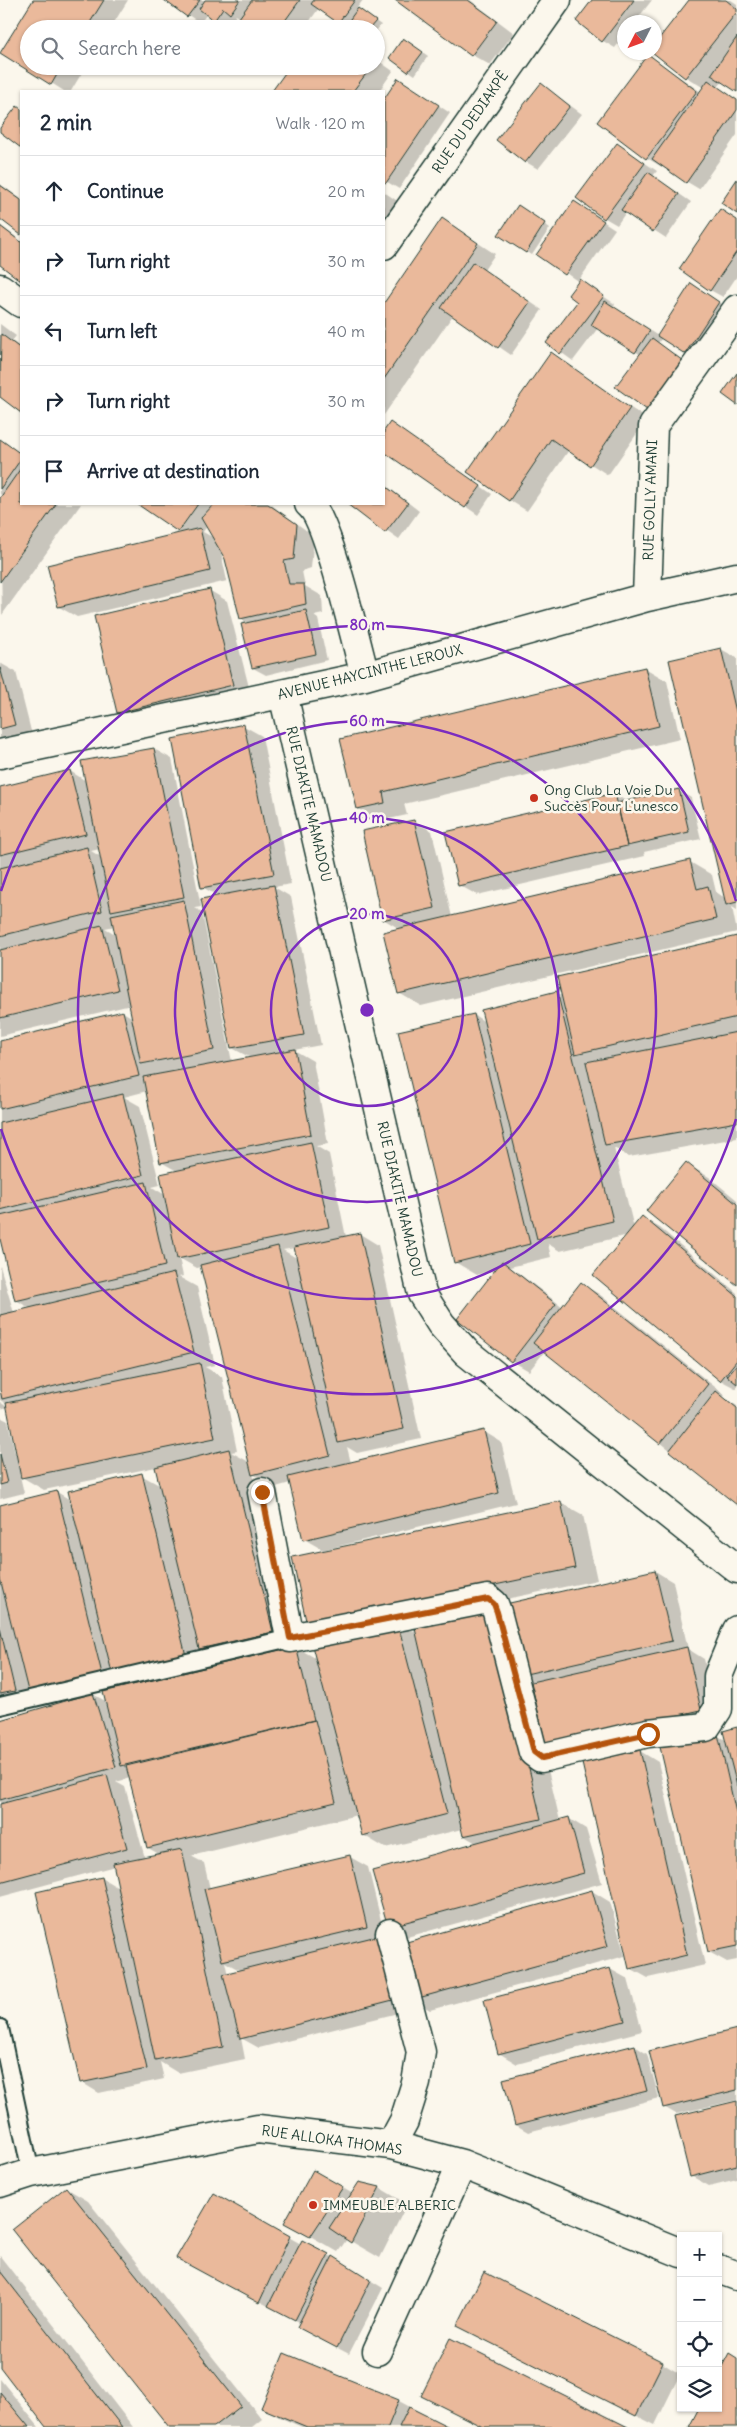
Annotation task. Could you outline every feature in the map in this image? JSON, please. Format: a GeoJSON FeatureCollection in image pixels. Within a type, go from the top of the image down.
{"type":"FeatureCollection","features":[{"type":"Feature","properties":{"kind":"street","name":"RUE DU DEDIAKPÊ"},"geometry":{"type":"LineString","coordinates":[[385,244],[556,0]]}},
{"type":"Feature","properties":{"kind":"street"},"geometry":{"type":"LineString","coordinates":[[0,288],[20,301]]}},
{"type":"Feature","properties":{"kind":"street","name":"RUE GOLLY AMANI"},"geometry":{"type":"LineString","coordinates":[[646,597],[653,426],[737,309]]}},
{"type":"Feature","properties":{"kind":"street"},"geometry":{"type":"LineString","coordinates":[[310,505],[326,532],[365,676]]}},
{"type":"Feature","properties":{"kind":"street","name":"AVENUE HAYCINTHE LEROUX"},"geometry":{"type":"LineString","coordinates":[[0,754],[365,676],[646,597],[737,577]]}},
{"type":"Feature","properties":{"kind":"street","name":"RUE DIAKITE MAMADOU"},"geometry":{"type":"LineString","coordinates":[[283,694],[422,1294],[441,1324],[466,1352],[737,1569]]}},
{"type":"Feature","properties":{"kind":"street"},"geometry":{"type":"LineString","coordinates":[[262,1492],[290,1638],[488,1599],[494,1604],[497,1612],[534,1752],[542,1758],[648,1734],[706,1727],[718,1709],[718,1676],[737,1630]]}},
{"type":"Feature","properties":{"kind":"street"},"geometry":{"type":"LineString","coordinates":[[390,1933],[421,2052],[416,2083],[404,2121],[391,2145]]}},
{"type":"Feature","properties":{"kind":"street","name":"RUE ALLOKA THOMAS"},"geometry":{"type":"LineString","coordinates":[[0,2183],[31,2173],[258,2129],[391,2145],[462,2164],[677,2252]]}},
{"type":"Feature","properties":{"kind":"street"},"geometry":{"type":"LineString","coordinates":[[377,2351],[462,2164]]}},
{"type":"Feature","properties":{"kind":"street"},"geometry":{"type":"LineString","coordinates":[[722,2270],[737,2276]]}},
{"type":"Feature","properties":{"kind":"lane"},"geometry":{"type":"LineString","coordinates":[[0,1706],[290,1638]]}},
{"type":"Feature","properties":{"kind":"lane"},"geometry":{"type":"LineString","coordinates":[[0,2028],[31,2173]]}},
{"type":"Feature","properties":{"kind":"building"},"geometry":{"type":"Polygon","coordinates":[[[33,0],[104,0],[92,20],[21,20],[33,0]]]}},
{"type":"Feature","properties":{"kind":"building"},"geometry":{"type":"Polygon","coordinates":[[[164,0],[200,0],[187,17],[164,0]]]}},
{"type":"Feature","properties":{"kind":"building"},"geometry":{"type":"Polygon","coordinates":[[[205,0],[240,0],[230,14],[223,8],[215,20],[199,9],[205,0]]]}},
{"type":"Feature","properties":{"kind":"building"},"geometry":{"type":"Polygon","coordinates":[[[252,0],[300,0],[286,20],[238,20],[252,0]]]}},
{"type":"Feature","properties":{"kind":"building"},"geometry":{"type":"Polygon","coordinates":[[[314,0],[355,0],[340,20],[334,20],[311,4],[314,0]]]}},
{"type":"Feature","properties":{"kind":"building"},"geometry":{"type":"Polygon","coordinates":[[[395,0],[468,0],[497,21],[471,56],[395,0]]]}},
{"type":"Feature","properties":{"kind":"building"},"geometry":{"type":"Polygon","coordinates":[[[592,0],[634,0],[623,15],[617,15],[617,22],[602,42],[576,21],[592,0]]]}},
{"type":"Feature","properties":{"kind":"building"},"geometry":{"type":"Polygon","coordinates":[[[689,0],[726,0],[737,9],[737,12],[685,78],[662,60],[662,35],[689,0]]]}},
{"type":"Feature","properties":{"kind":"building"},"geometry":{"type":"Polygon","coordinates":[[[358,8],[375,20],[349,20],[358,8]]]}},
{"type":"Feature","properties":{"kind":"building"},"geometry":{"type":"Polygon","coordinates":[[[20,21],[20,66],[0,53],[20,21]]]}},
{"type":"Feature","properties":{"kind":"building"},"geometry":{"type":"Polygon","coordinates":[[[737,37],[737,92],[711,75],[737,37]]]}},
{"type":"Feature","properties":{"kind":"building"},"geometry":{"type":"Polygon","coordinates":[[[403,38],[423,52],[408,72],[389,58],[403,38]]]}},
{"type":"Feature","properties":{"kind":"building"},"geometry":{"type":"Polygon","coordinates":[[[644,60],[656,60],[697,91],[646,159],[597,122],[644,60]]]}},
{"type":"Feature","properties":{"kind":"building"},"geometry":{"type":"Polygon","coordinates":[[[35,75],[57,75],[51,85],[35,75]]]}},
{"type":"Feature","properties":{"kind":"building"},"geometry":{"type":"Polygon","coordinates":[[[284,75],[365,75],[354,90],[273,90],[284,75]]]}},
{"type":"Feature","properties":{"kind":"building"},"geometry":{"type":"Polygon","coordinates":[[[398,78],[439,105],[386,183],[385,182],[385,98],[398,78]]]}},
{"type":"Feature","properties":{"kind":"building"},"geometry":{"type":"Polygon","coordinates":[[[708,80],[737,100],[737,110],[686,183],[652,159],[708,80]]]}},
{"type":"Feature","properties":{"kind":"building"},"geometry":{"type":"Polygon","coordinates":[[[541,83],[570,106],[525,163],[496,140],[541,83]]]}},
{"type":"Feature","properties":{"kind":"building"},"geometry":{"type":"Polygon","coordinates":[[[17,106],[20,108],[20,147],[0,132],[0,128],[17,106]]]}},
{"type":"Feature","properties":{"kind":"building"},"geometry":{"type":"Polygon","coordinates":[[[617,143],[645,163],[604,219],[576,198],[617,143]]]}},
{"type":"Feature","properties":{"kind":"building"},"geometry":{"type":"Polygon","coordinates":[[[648,172],[679,194],[653,232],[621,210],[648,172]]]}},
{"type":"Feature","properties":{"kind":"building"},"geometry":{"type":"Polygon","coordinates":[[[737,179],[737,214],[721,203],[737,179]]]}},
{"type":"Feature","properties":{"kind":"building"},"geometry":{"type":"Polygon","coordinates":[[[0,185],[20,199],[20,234],[0,219],[0,185]]]}},
{"type":"Feature","properties":{"kind":"building"},"geometry":{"type":"Polygon","coordinates":[[[574,201],[604,221],[565,275],[536,255],[574,201]]]}},
{"type":"Feature","properties":{"kind":"building"},"geometry":{"type":"Polygon","coordinates":[[[518,205],[545,223],[526,253],[498,235],[518,205]]]}},
{"type":"Feature","properties":{"kind":"building"},"geometry":{"type":"Polygon","coordinates":[[[720,209],[737,220],[737,251],[710,291],[679,269],[720,209]]]}},
{"type":"Feature","properties":{"kind":"building"},"geometry":{"type":"Polygon","coordinates":[[[442,218],[478,243],[385,378],[385,302],[442,218]]]}},
{"type":"Feature","properties":{"kind":"building"},"geometry":{"type":"Polygon","coordinates":[[[0,226],[20,241],[20,280],[0,265],[0,226]]]}},
{"type":"Feature","properties":{"kind":"building"},"geometry":{"type":"Polygon","coordinates":[[[473,262],[530,302],[498,348],[441,308],[473,262]]]}},
{"type":"Feature","properties":{"kind":"building"},"geometry":{"type":"Polygon","coordinates":[[[580,279],[604,296],[560,354],[546,343],[577,302],[568,295],[580,279]]]}},
{"type":"Feature","properties":{"kind":"building"},"geometry":{"type":"Polygon","coordinates":[[[691,283],[719,302],[685,354],[657,336],[691,283]]]}},
{"type":"Feature","properties":{"kind":"building"},"geometry":{"type":"Polygon","coordinates":[[[605,301],[650,330],[635,353],[591,325],[605,301]]]}},
{"type":"Feature","properties":{"kind":"building"},"geometry":{"type":"Polygon","coordinates":[[[1,334],[20,348],[20,412],[0,397],[1,334]]]}},
{"type":"Feature","properties":{"kind":"building"},"geometry":{"type":"Polygon","coordinates":[[[652,338],[683,361],[647,410],[615,387],[652,338]]]}},
{"type":"Feature","properties":{"kind":"building"},"geometry":{"type":"Polygon","coordinates":[[[551,352],[630,408],[590,466],[551,439],[509,501],[467,472],[551,352]]]}},
{"type":"Feature","properties":{"kind":"building"},"geometry":{"type":"Polygon","coordinates":[[[737,373],[737,405],[722,394],[737,373]]]}},
{"type":"Feature","properties":{"kind":"building"},"geometry":{"type":"Polygon","coordinates":[[[390,422],[481,486],[465,508],[385,453],[385,430],[390,422]]]}},
{"type":"Feature","properties":{"kind":"building"},"geometry":{"type":"Polygon","coordinates":[[[0,439],[20,453],[20,460],[0,489],[0,439]]]}},
{"type":"Feature","properties":{"kind":"building"},"geometry":{"type":"Polygon","coordinates":[[[20,469],[20,505],[55,505],[0,582],[0,498],[20,469]]]}},
{"type":"Feature","properties":{"kind":"building"},"geometry":{"type":"Polygon","coordinates":[[[385,486],[408,503],[385,533],[348,505],[385,505],[385,486]]]}},
{"type":"Feature","properties":{"kind":"building"},"geometry":{"type":"Polygon","coordinates":[[[138,505],[197,505],[178,532],[138,505]]]}},
{"type":"Feature","properties":{"kind":"building"},"geometry":{"type":"Polygon","coordinates":[[[213,505],[269,505],[297,524],[294,559],[284,561],[289,584],[304,584],[306,604],[240,619],[225,559],[201,518],[213,505]]]}},
{"type":"Feature","properties":{"kind":"building"},"geometry":{"type":"Polygon","coordinates":[[[200,528],[210,571],[58,607],[47,565],[200,528]]]}},
{"type":"Feature","properties":{"kind":"building"},"geometry":{"type":"Polygon","coordinates":[[[210,589],[233,685],[117,713],[94,616],[210,589]]]}},
{"type":"Feature","properties":{"kind":"building"},"geometry":{"type":"Polygon","coordinates":[[[306,610],[316,654],[252,668],[241,624],[306,610]]]}},
{"type":"Feature","properties":{"kind":"building"},"geometry":{"type":"Polygon","coordinates":[[[721,648],[737,716],[737,902],[726,905],[669,660],[721,648]]]}},
{"type":"Feature","properties":{"kind":"building"},"geometry":{"type":"Polygon","coordinates":[[[0,667],[15,725],[0,729],[0,667]]]}},
{"type":"Feature","properties":{"kind":"building"},"geometry":{"type":"Polygon","coordinates":[[[645,667],[659,726],[383,792],[385,803],[357,809],[340,739],[645,667]]]}},
{"type":"Feature","properties":{"kind":"building"},"geometry":{"type":"Polygon","coordinates":[[[244,724],[274,874],[201,888],[172,739],[244,724]]]}},
{"type":"Feature","properties":{"kind":"building"},"geometry":{"type":"Polygon","coordinates":[[[154,748],[184,897],[111,911],[81,761],[154,748]]]}},
{"type":"Feature","properties":{"kind":"building"},"geometry":{"type":"Polygon","coordinates":[[[70,770],[86,834],[0,855],[0,787],[70,770]]]}},
{"type":"Feature","properties":{"kind":"building"},"geometry":{"type":"Polygon","coordinates":[[[679,789],[689,832],[627,846],[617,803],[679,789]]]}},
{"type":"Feature","properties":{"kind":"building"},"geometry":{"type":"Polygon","coordinates":[[[615,793],[627,846],[458,886],[445,832],[615,793]]]}},
{"type":"Feature","properties":{"kind":"building"},"geometry":{"type":"Polygon","coordinates":[[[414,820],[435,908],[382,920],[362,831],[414,820]]]}},
{"type":"Feature","properties":{"kind":"building"},"geometry":{"type":"Polygon","coordinates":[[[87,847],[102,911],[0,936],[0,868],[87,847]]]}},
{"type":"Feature","properties":{"kind":"building"},"geometry":{"type":"Polygon","coordinates":[[[690,860],[697,889],[708,886],[716,919],[398,994],[383,932],[690,860]]]}},
{"type":"Feature","properties":{"kind":"building"},"geometry":{"type":"Polygon","coordinates":[[[274,885],[304,1035],[231,1048],[201,899],[274,885]]]}},
{"type":"Feature","properties":{"kind":"building"},"geometry":{"type":"Polygon","coordinates":[[[184,900],[214,1050],[141,1064],[111,915],[184,900]]]}},
{"type":"Feature","properties":{"kind":"building"},"geometry":{"type":"Polygon","coordinates":[[[102,925],[118,990],[0,1018],[0,950],[102,925]]]}},
{"type":"Feature","properties":{"kind":"building"},"geometry":{"type":"Polygon","coordinates":[[[737,936],[737,1017],[575,1054],[557,977],[737,936]]]}},
{"type":"Feature","properties":{"kind":"building"},"geometry":{"type":"Polygon","coordinates":[[[557,991],[613,1221],[537,1239],[481,1010],[557,991]]]}},
{"type":"Feature","properties":{"kind":"building"},"geometry":{"type":"Polygon","coordinates":[[[123,1011],[139,1076],[0,1109],[0,1041],[123,1011]]]}},
{"type":"Feature","properties":{"kind":"building"},"geometry":{"type":"Polygon","coordinates":[[[474,1014],[530,1244],[454,1263],[398,1031],[474,1014]]]}},
{"type":"Feature","properties":{"kind":"building"},"geometry":{"type":"Polygon","coordinates":[[[737,1032],[737,1122],[605,1145],[586,1062],[737,1032]]]}},
{"type":"Feature","properties":{"kind":"building"},"geometry":{"type":"Polygon","coordinates":[[[295,1049],[311,1134],[160,1163],[143,1077],[295,1049]]]}},
{"type":"Feature","properties":{"kind":"building"},"geometry":{"type":"Polygon","coordinates":[[[123,1094],[143,1175],[0,1210],[0,1123],[123,1094]]]}},
{"type":"Feature","properties":{"kind":"building"},"geometry":{"type":"Polygon","coordinates":[[[311,1142],[329,1227],[177,1259],[160,1174],[311,1142]]]}},
{"type":"Feature","properties":{"kind":"building"},"geometry":{"type":"Polygon","coordinates":[[[686,1162],[737,1204],[737,1285],[646,1211],[686,1162]]]}},
{"type":"Feature","properties":{"kind":"building"},"geometry":{"type":"Polygon","coordinates":[[[146,1182],[165,1266],[15,1301],[0,1239],[0,1216],[146,1182]]]}},
{"type":"Feature","properties":{"kind":"building"},"geometry":{"type":"Polygon","coordinates":[[[642,1216],[737,1296],[737,1360],[720,1381],[593,1275],[642,1216]]]}},
{"type":"Feature","properties":{"kind":"building"},"geometry":{"type":"Polygon","coordinates":[[[360,1233],[404,1429],[338,1443],[294,1247],[360,1233]]]}},
{"type":"Feature","properties":{"kind":"building"},"geometry":{"type":"Polygon","coordinates":[[[278,1246],[330,1455],[252,1475],[200,1265],[278,1246]]]}},
{"type":"Feature","properties":{"kind":"building"},"geometry":{"type":"Polygon","coordinates":[[[502,1261],[556,1304],[511,1362],[457,1319],[502,1261]]]}},
{"type":"Feature","properties":{"kind":"building"},"geometry":{"type":"Polygon","coordinates":[[[174,1273],[194,1352],[2,1399],[0,1390],[0,1315],[174,1273]]]}},
{"type":"Feature","properties":{"kind":"building"},"geometry":{"type":"Polygon","coordinates":[[[581,1282],[708,1384],[660,1444],[533,1343],[581,1282]]]}},
{"type":"Feature","properties":{"kind":"building"},"geometry":{"type":"Polygon","coordinates":[[[200,1363],[215,1438],[21,1478],[6,1403],[200,1363]]]}},
{"type":"Feature","properties":{"kind":"building"},"geometry":{"type":"Polygon","coordinates":[[[737,1364],[737,1384],[727,1376],[737,1364]]]}},
{"type":"Feature","properties":{"kind":"building"},"geometry":{"type":"Polygon","coordinates":[[[716,1391],[737,1408],[737,1505],[669,1451],[716,1391]]]}},
{"type":"Feature","properties":{"kind":"building"},"geometry":{"type":"Polygon","coordinates":[[[484,1430],[499,1493],[303,1540],[288,1477],[484,1430]]]}},
{"type":"Feature","properties":{"kind":"building"},"geometry":{"type":"Polygon","coordinates":[[[229,1449],[273,1632],[199,1649],[155,1467],[229,1449]]]}},
{"type":"Feature","properties":{"kind":"building"},"geometry":{"type":"Polygon","coordinates":[[[0,1454],[7,1483],[0,1485],[0,1454]]]}},
{"type":"Feature","properties":{"kind":"building"},"geometry":{"type":"Polygon","coordinates":[[[142,1473],[186,1656],[112,1673],[68,1491],[142,1473]]]}},
{"type":"Feature","properties":{"kind":"building"},"geometry":{"type":"Polygon","coordinates":[[[57,1491],[102,1674],[28,1691],[0,1578],[0,1505],[57,1491]]]}},
{"type":"Feature","properties":{"kind":"building"},"geometry":{"type":"Polygon","coordinates":[[[561,1501],[575,1568],[307,1625],[292,1557],[561,1501]]]}},
{"type":"Feature","properties":{"kind":"building"},"geometry":{"type":"Polygon","coordinates":[[[655,1570],[672,1641],[517,1676],[501,1605],[655,1570]]]}},
{"type":"Feature","properties":{"kind":"building"},"geometry":{"type":"Polygon","coordinates":[[[491,1607],[541,1819],[463,1836],[414,1624],[491,1607]]]}},
{"type":"Feature","properties":{"kind":"building"},"geometry":{"type":"Polygon","coordinates":[[[397,1620],[447,1814],[362,1836],[311,1642],[397,1620]]]}},
{"type":"Feature","properties":{"kind":"building"},"geometry":{"type":"Polygon","coordinates":[[[0,1628],[15,1691],[0,1694],[0,1628]]]}},
{"type":"Feature","properties":{"kind":"building"},"geometry":{"type":"Polygon","coordinates":[[[296,1646],[314,1720],[121,1766],[103,1692],[296,1646]]]}},
{"type":"Feature","properties":{"kind":"building"},"geometry":{"type":"Polygon","coordinates":[[[687,1647],[701,1710],[546,1745],[531,1682],[687,1647]]]}},
{"type":"Feature","properties":{"kind":"building"},"geometry":{"type":"Polygon","coordinates":[[[93,1693],[116,1767],[0,1800],[0,1720],[93,1693]]]}},
{"type":"Feature","properties":{"kind":"building"},"geometry":{"type":"Polygon","coordinates":[[[315,1720],[336,1802],[147,1848],[126,1766],[315,1720]]]}},
{"type":"Feature","properties":{"kind":"building"},"geometry":{"type":"Polygon","coordinates":[[[737,1727],[737,1786],[723,1731],[737,1727]]]}},
{"type":"Feature","properties":{"kind":"building"},"geometry":{"type":"Polygon","coordinates":[[[718,1734],[737,1817],[737,1946],[708,1952],[660,1747],[718,1734]]]}},
{"type":"Feature","properties":{"kind":"building"},"geometry":{"type":"Polygon","coordinates":[[[640,1750],[687,1955],[629,1969],[582,1763],[640,1750]]]}},
{"type":"Feature","properties":{"kind":"building"},"geometry":{"type":"Polygon","coordinates":[[[107,1775],[127,1848],[0,1882],[0,1804],[107,1775]]]}},
{"type":"Feature","properties":{"kind":"building"},"geometry":{"type":"Polygon","coordinates":[[[569,1817],[584,1873],[388,1927],[372,1871],[569,1817]]]}},
{"type":"Feature","properties":{"kind":"building"},"geometry":{"type":"Polygon","coordinates":[[[182,1849],[223,2047],[155,2060],[113,1863],[182,1849]]]}},
{"type":"Feature","properties":{"kind":"building"},"geometry":{"type":"Polygon","coordinates":[[[350,1855],[367,1927],[222,1961],[204,1889],[350,1855]]]}},
{"type":"Feature","properties":{"kind":"building"},"geometry":{"type":"Polygon","coordinates":[[[102,1877],[147,2069],[80,2083],[36,1892],[102,1877]]]}},
{"type":"Feature","properties":{"kind":"building"},"geometry":{"type":"Polygon","coordinates":[[[592,1890],[608,1946],[411,2000],[396,1945],[592,1890]]]}},
{"type":"Feature","properties":{"kind":"building"},"geometry":{"type":"Polygon","coordinates":[[[377,1936],[393,2000],[240,2039],[223,1974],[377,1936]]]}},
{"type":"Feature","properties":{"kind":"building"},"geometry":{"type":"Polygon","coordinates":[[[610,1968],[625,2021],[498,2054],[484,2000],[610,1968]]]}},
{"type":"Feature","properties":{"kind":"building"},"geometry":{"type":"Polygon","coordinates":[[[737,2029],[737,2090],[663,2108],[649,2051],[737,2029]]]}},
{"type":"Feature","properties":{"kind":"building"},"geometry":{"type":"Polygon","coordinates":[[[635,2045],[647,2091],[515,2125],[503,2079],[635,2045]]]}},
{"type":"Feature","properties":{"kind":"building"},"geometry":{"type":"Polygon","coordinates":[[[737,2101],[737,2165],[690,2177],[675,2116],[737,2101]]]}},
{"type":"Feature","properties":{"kind":"building","name":"IMMEUBLE ALBERIC"},"geometry":{"type":"Polygon","coordinates":[[[313,2170],[343,2187],[310,2237],[284,2223],[313,2170]]]}},
{"type":"Feature","properties":{"kind":"building"},"geometry":{"type":"Polygon","coordinates":[[[359,2182],[380,2187],[351,2243],[329,2228],[359,2182]]]}},
{"type":"Feature","properties":{"kind":"building"},"geometry":{"type":"Polygon","coordinates":[[[66,2187],[241,2406],[214,2427],[169,2427],[12,2230],[66,2187]]]}},
{"type":"Feature","properties":{"kind":"building"},"geometry":{"type":"Polygon","coordinates":[[[214,2193],[290,2236],[259,2303],[176,2258],[214,2193]]]}},
{"type":"Feature","properties":{"kind":"building"},"geometry":{"type":"Polygon","coordinates":[[[302,2240],[329,2254],[295,2320],[268,2306],[302,2240]]]}},
{"type":"Feature","properties":{"kind":"building"},"geometry":{"type":"Polygon","coordinates":[[[333,2256],[371,2280],[337,2348],[297,2327],[333,2256]]]}},
{"type":"Feature","properties":{"kind":"building"},"geometry":{"type":"Polygon","coordinates":[[[0,2271],[122,2427],[46,2427],[0,2367],[0,2271]]]}},
{"type":"Feature","properties":{"kind":"building"},"geometry":{"type":"Polygon","coordinates":[[[484,2272],[663,2362],[636,2416],[457,2326],[484,2272]]]}},
{"type":"Feature","properties":{"kind":"building"},"geometry":{"type":"Polygon","coordinates":[[[450,2338],[628,2427],[483,2427],[421,2396],[450,2338]]]}},
{"type":"Feature","properties":{"kind":"building"},"geometry":{"type":"Polygon","coordinates":[[[284,2353],[399,2400],[388,2427],[307,2427],[261,2408],[284,2353]]]}},
{"type":"Feature","properties":{"kind":"building"},"geometry":{"type":"Polygon","coordinates":[[[729,2353],[737,2358],[737,2427],[689,2427],[697,2412],[722,2412],[722,2366],[729,2353]]]}},
{"type":"Feature","properties":{"kind":"building"},"geometry":{"type":"Polygon","coordinates":[[[0,2392],[29,2427],[0,2427],[0,2392]]]}},
{"type":"Feature","properties":{"kind":"building"},"geometry":{"type":"Polygon","coordinates":[[[409,2407],[449,2427],[399,2427],[409,2407]]]}},
{"type":"Feature","properties":{"kind":"place","name":"Ong Club La Voie Du Succès Pour L'unesco"},"geometry":{"type":"Point","coordinates":[534,798]}},
{"type":"Feature","properties":{"kind":"place","name":"IMMEUBLE ALBERIC"},"geometry":{"type":"Point","coordinates":[313,2205]}},
{"type":"Feature","properties":{"kind":"route"},"geometry":{"type":"LineString","coordinates":[[262,1492],[290,1638],[488,1599],[494,1604],[497,1612],[534,1752],[542,1758],[648,1734]]}}]}
